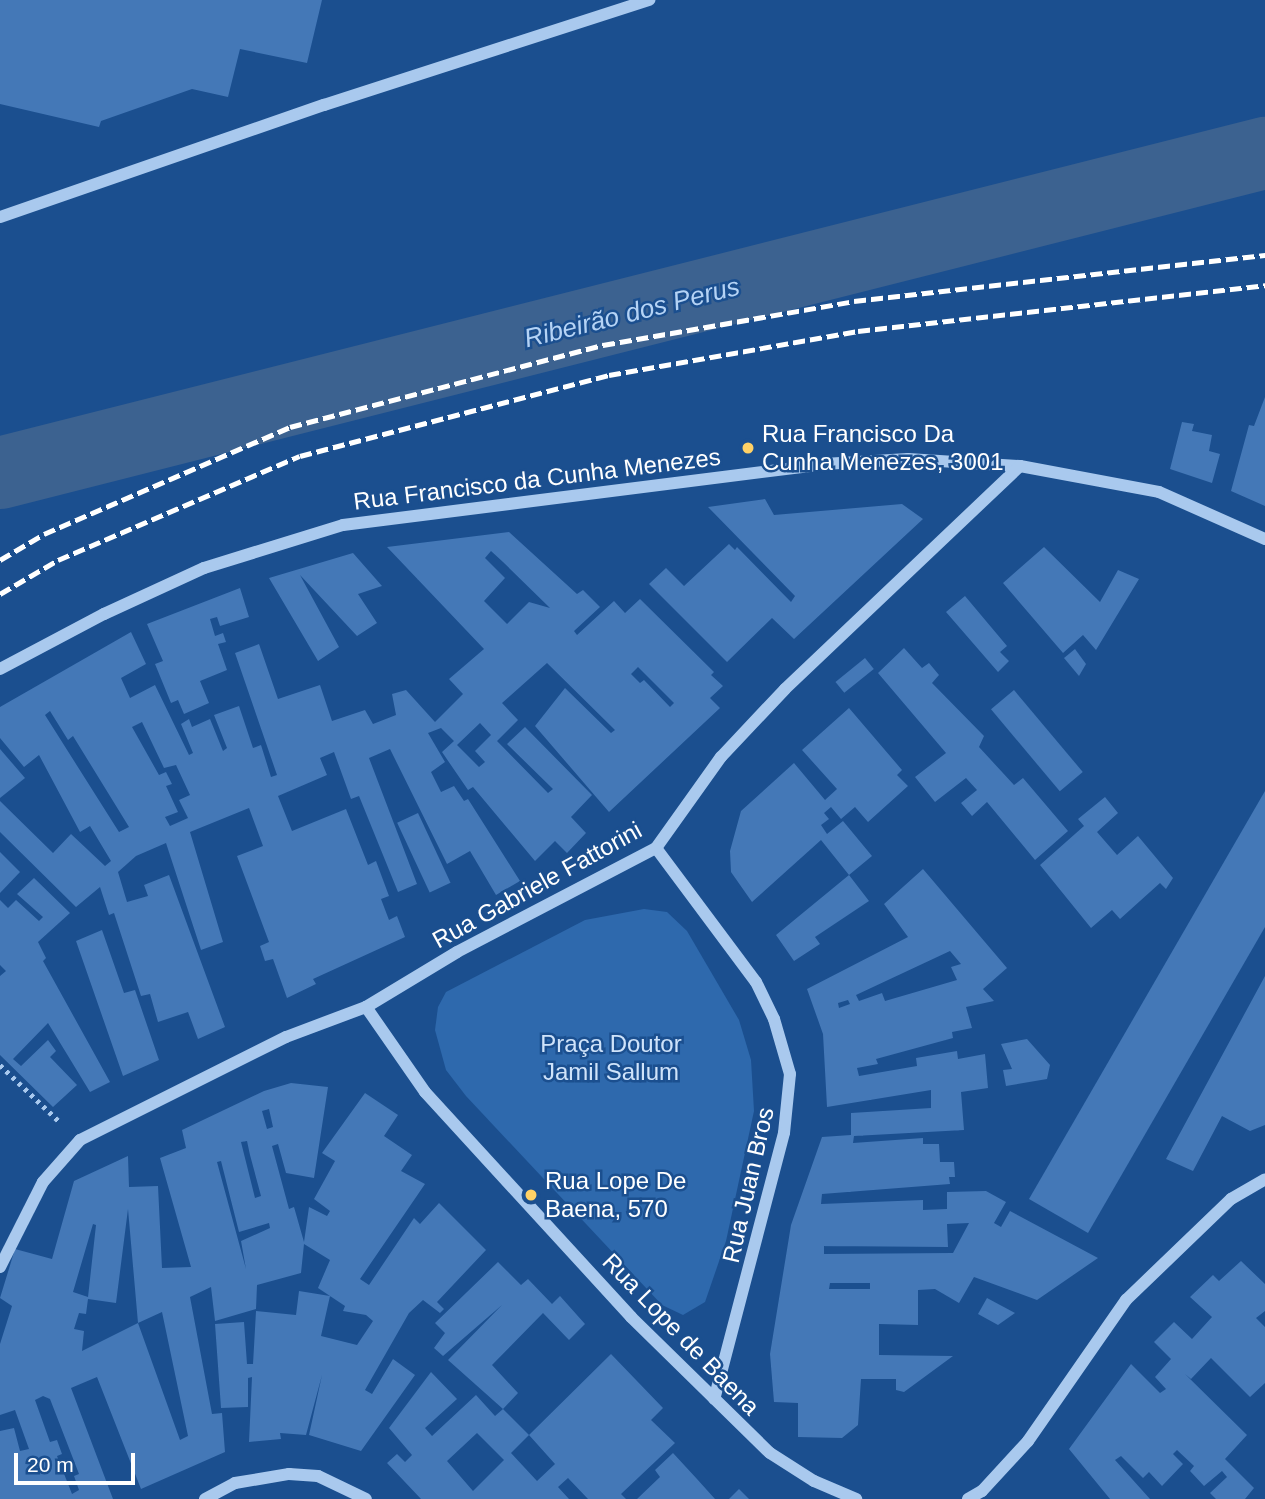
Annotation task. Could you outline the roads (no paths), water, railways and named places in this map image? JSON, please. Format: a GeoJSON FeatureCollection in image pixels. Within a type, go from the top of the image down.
{"type":"FeatureCollection","features":[{"type":"Feature","properties":{"kind":"street"},"geometry":{"type":"LineString","coordinates":[[0,217],[324,105],[649,0]]}},
{"type":"Feature","properties":{"kind":"street","name":"Rua Francisco da Cunha Menezes"},"geometry":{"type":"LineString","coordinates":[[0,669],[104,614],[204,568],[343,525],[824,464],[908,459],[1020,466],[1159,492],[1265,539]]}},
{"type":"Feature","properties":{"kind":"street","name":"Rua Gabriele Fattorini"},"geometry":{"type":"LineString","coordinates":[[0,1266],[43,1182],[80,1140],[286,1037],[366,1007],[457,952],[656,848],[721,757],[785,689],[1020,466]]}},
{"type":"Feature","properties":{"kind":"street","name":"Rua Juan Bros"},"geometry":{"type":"LineString","coordinates":[[656,848],[756,982],[774,1019],[790,1074],[784,1133],[714,1399]]}},
{"type":"Feature","properties":{"kind":"street","name":"Rua Lope de Baena"},"geometry":{"type":"LineString","coordinates":[[366,1007],[425,1092],[631,1317],[770,1452],[814,1481],[856,1499]]}},
{"type":"Feature","properties":{"kind":"street"},"geometry":{"type":"LineString","coordinates":[[968,1499],[982,1491],[1028,1441],[1126,1300],[1231,1199],[1265,1179]]}},
{"type":"Feature","properties":{"kind":"street"},"geometry":{"type":"LineString","coordinates":[[205,1499],[235,1483],[289,1474],[318,1476],[366,1499]]}},
{"type":"Feature","properties":{"kind":"waterway","name":"Ribeirão dos Perus"},"geometry":{"type":"LineString","coordinates":[[0,473],[1265,153]]}},
{"type":"Feature","properties":{"kind":"railway"},"geometry":{"type":"LineString","coordinates":[[0,560],[44,534],[290,427],[603,345],[854,301],[1265,255]]}},
{"type":"Feature","properties":{"kind":"railway"},"geometry":{"type":"LineString","coordinates":[[0,594],[58,560],[300,456],[609,375],[858,331],[1265,285]]}},
{"type":"Feature","properties":{"kind":"place","name":"Rua Francisco Da Cunha Menezes, 3001"},"geometry":{"type":"Point","coordinates":[748,448]}},
{"type":"Feature","properties":{"kind":"place","name":"Rua Lope De Baena, 570"},"geometry":{"type":"Point","coordinates":[531,1195]}},
{"type":"Feature","properties":{"kind":"park label","name":"Praça Doutor Jamil Sallum"},"geometry":{"type":"Point","coordinates":[611,1058]}}]}
